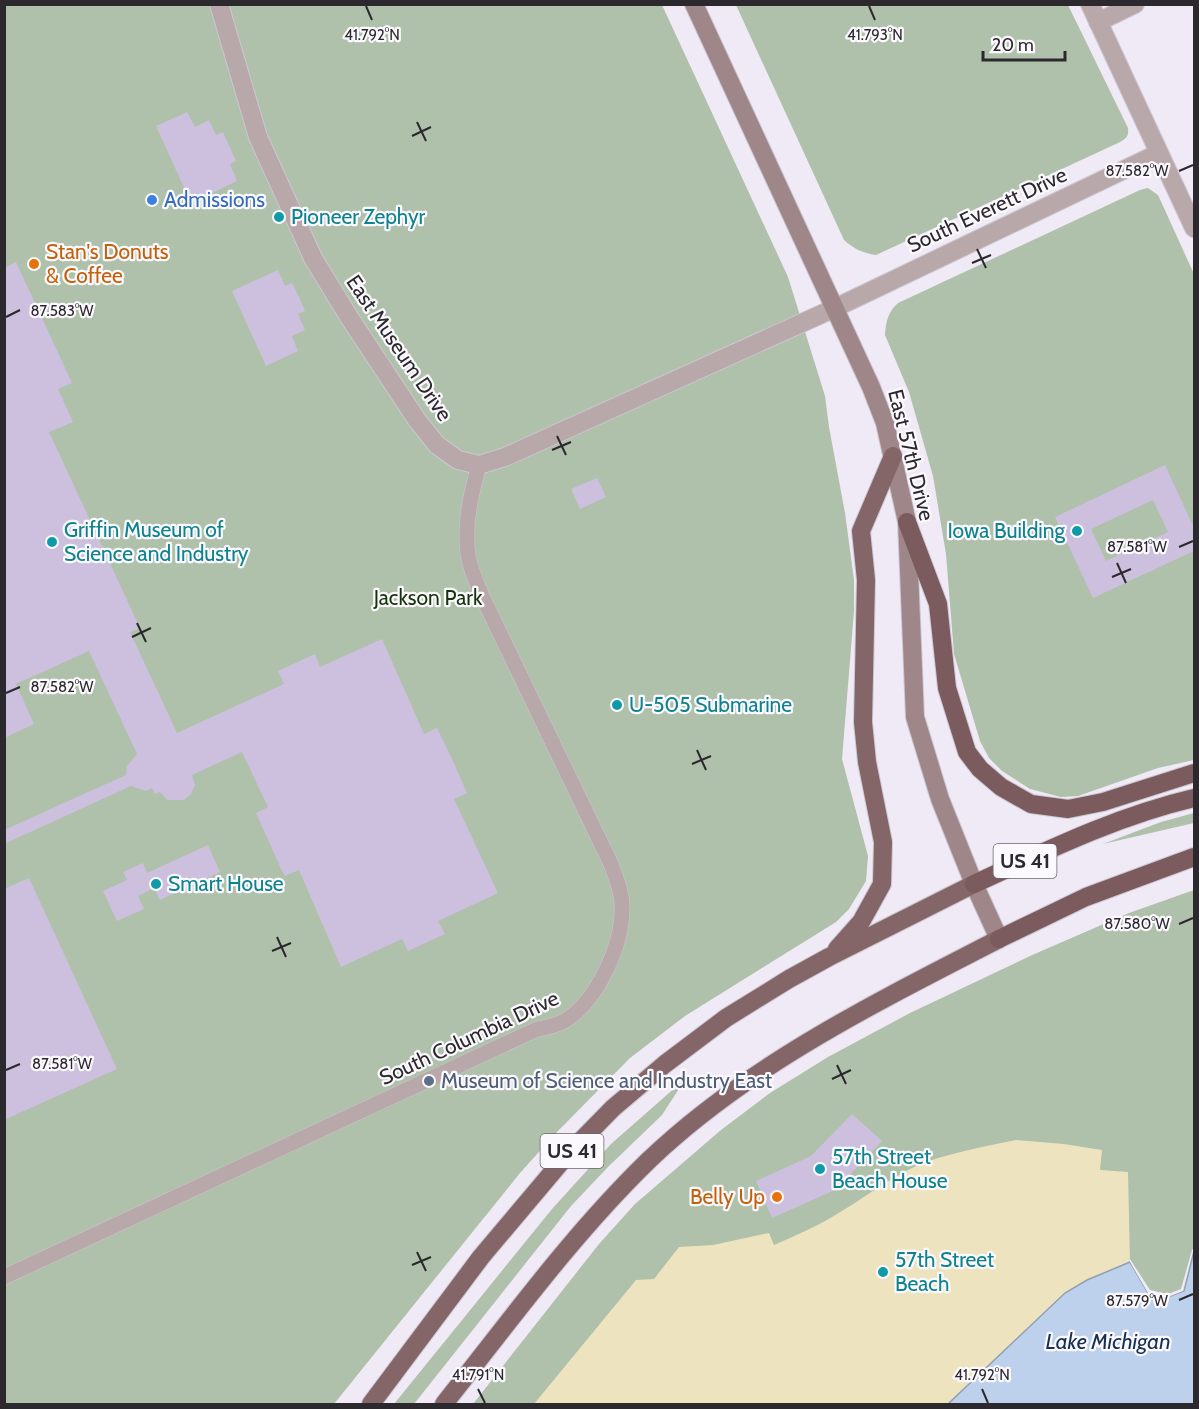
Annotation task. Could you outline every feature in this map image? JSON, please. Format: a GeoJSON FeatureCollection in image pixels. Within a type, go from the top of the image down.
{"type":"FeatureCollection","features":[{"type":"Feature","properties":{"kind":"highway"},"geometry":{"type":"LineString","coordinates":[[830,957],[861,922],[882,884],[883,842],[867,762],[863,722],[866,580],[861,531],[893,456]]}},
{"type":"Feature","properties":{"kind":"highway"},"geometry":{"type":"LineString","coordinates":[[907,522],[938,604],[947,688],[967,752],[1001,788],[1031,804],[1068,809],[1103,802],[1194,772]]}},
{"type":"Feature","properties":{"kind":"highway","name":"US 41"},"geometry":{"type":"LineString","coordinates":[[370,1404],[481,1257],[567,1155],[613,1108],[665,1064],[726,1018],[789,979],[974,884],[1076,837],[1194,798]]}},
{"type":"Feature","properties":{"kind":"highway","name":"US 41"},"geometry":{"type":"LineString","coordinates":[[444,1404],[546,1274],[648,1161],[698,1119],[768,1067],[848,1017],[999,939],[1086,897],[1192,857]]}},
{"type":"Feature","properties":{"kind":"main road","name":"East 57th Drive"},"geometry":{"type":"LineString","coordinates":[[694,4],[835,308],[885,423],[907,522],[915,717],[934,782],[974,884],[999,939]]}},
{"type":"Feature","properties":{"kind":"street","name":"East Museum Drive"},"geometry":{"type":"LineString","coordinates":[[219,4],[258,137],[313,258],[417,420],[437,445],[458,460],[478,465]]}},
{"type":"Feature","properties":{"kind":"street"},"geometry":{"type":"LineString","coordinates":[[1090,4],[1194,228]]}},
{"type":"Feature","properties":{"kind":"street"},"geometry":{"type":"LineString","coordinates":[[1098,22],[1135,4]]}},
{"type":"Feature","properties":{"kind":"street","name":"South Everett Drive"},"geometry":{"type":"LineString","coordinates":[[835,308],[1159,153]]}},
{"type":"Feature","properties":{"kind":"street"},"geometry":{"type":"LineString","coordinates":[[478,465],[505,457],[835,308]]}},
{"type":"Feature","properties":{"kind":"lane","name":"South Columbia Drive"},"geometry":{"type":"LineString","coordinates":[[4,1277],[535,1030],[558,1024],[568,1019],[582,1006],[602,980],[617,945],[622,908],[619,886],[611,864],[483,598],[473,572],[468,554],[467,518],[478,465]]}},
{"type":"Feature","properties":{"kind":"green space","name":"Jackson Park"},"geometry":{"type":"Polygon","coordinates":[[[5,5],[662,5],[788,277],[825,396],[854,580],[854,611],[842,759],[868,856],[866,881],[849,909],[836,922],[685,1016],[630,1058],[520,1173],[334,1404],[5,1404],[5,5]]]}},
{"type":"Feature","properties":{"kind":"green space"},"geometry":{"type":"Polygon","coordinates":[[[736,5],[1068,5],[1128,128],[1127,136],[1118,143],[876,255],[863,252],[844,240],[736,5]]]}},
{"type":"Feature","properties":{"kind":"green space"},"geometry":{"type":"Polygon","coordinates":[[[1148,188],[1158,195],[1194,274],[1194,760],[1158,768],[1078,796],[1061,797],[1030,789],[1002,771],[989,758],[980,741],[954,654],[946,554],[933,476],[909,392],[885,335],[886,325],[890,313],[898,303],[1148,188]]]}},
{"type":"Feature","properties":{"kind":"green space"},"geometry":{"type":"Polygon","coordinates":[[[1194,813],[1194,823],[1103,844],[1161,822],[1194,813]]]}},
{"type":"Feature","properties":{"kind":"green space"},"geometry":{"type":"Polygon","coordinates":[[[1194,890],[1194,1251],[1183,1291],[1168,1297],[1087,1280],[948,1404],[473,1404],[599,1244],[635,1204],[721,1130],[770,1093],[828,1057],[910,1013],[1030,956],[1129,913],[1194,890]]]}},
{"type":"Feature","properties":{"kind":"green space"},"geometry":{"type":"Polygon","coordinates":[[[686,1078],[662,1115],[571,1206],[414,1404],[394,1404],[552,1209],[611,1144],[686,1078]]]}},
{"type":"Feature","properties":{"kind":"sand","name":"57th Street Beach"},"geometry":{"type":"Polygon","coordinates":[[[1016,1140],[1102,1150],[1100,1170],[1128,1172],[1130,1262],[1087,1280],[1065,1293],[948,1404],[534,1404],[636,1280],[654,1279],[679,1247],[713,1245],[769,1233],[774,1245],[825,1221],[914,1167],[952,1154],[1016,1140]]]}},
{"type":"Feature","properties":{"kind":"water","name":"Lake Michigan"},"geometry":{"type":"Polygon","coordinates":[[[1194,1251],[1194,1404],[948,1404],[1065,1293],[1087,1280],[1130,1262],[1148,1293],[1168,1297],[1184,1291],[1194,1251]]]}},
{"type":"Feature","properties":{"kind":"pier"},"geometry":{"type":"Polygon","coordinates":[[[1194,1248],[1183,1291],[1168,1297],[1148,1293],[1130,1262],[1130,1259],[1150,1290],[1168,1294],[1181,1289],[1194,1248]]]}},
{"type":"Feature","properties":{"kind":"building"},"geometry":{"type":"Polygon","coordinates":[[[187,112],[195,127],[209,120],[216,135],[223,132],[236,161],[230,164],[237,181],[191,203],[156,126],[187,112]]]}},
{"type":"Feature","properties":{"kind":"building","name":"Griffin Museum of Science and Industry"},"geometry":{"type":"Polygon","coordinates":[[[16,262],[72,383],[58,389],[73,422],[49,432],[140,628],[130,632],[177,733],[284,684],[278,671],[315,654],[320,667],[382,639],[424,734],[437,728],[453,761],[467,793],[454,799],[498,893],[438,921],[445,934],[408,951],[402,939],[341,967],[299,870],[285,876],[282,871],[256,813],[268,807],[242,752],[192,775],[195,785],[191,794],[184,800],[167,800],[160,792],[155,794],[152,788],[146,791],[131,786],[4,844],[4,830],[126,775],[127,766],[137,754],[89,651],[16,684],[34,724],[4,738],[4,268],[16,262]]]}},
{"type":"Feature","properties":{"kind":"building"},"geometry":{"type":"Polygon","coordinates":[[[278,270],[285,286],[292,283],[299,297],[305,311],[298,314],[305,330],[292,336],[298,351],[266,366],[232,291],[278,270]]]}},
{"type":"Feature","properties":{"kind":"building","name":"Iowa Building"},"geometry":{"type":"Polygon","coordinates":[[[1165,465],[1194,528],[1194,551],[1093,598],[1055,517],[1165,465]],[[1153,500],[1091,529],[1106,561],[1168,532],[1153,500]]]}},
{"type":"Feature","properties":{"kind":"building"},"geometry":{"type":"Polygon","coordinates":[[[597,478],[606,497],[580,509],[571,489],[597,478]]]}},
{"type":"Feature","properties":{"kind":"building","name":"Smart House"},"geometry":{"type":"Polygon","coordinates":[[[208,845],[220,872],[160,900],[154,888],[138,896],[144,909],[117,921],[103,891],[127,880],[123,872],[143,863],[147,873],[208,845]]]}},
{"type":"Feature","properties":{"kind":"building"},"geometry":{"type":"Polygon","coordinates":[[[29,878],[117,1069],[4,1120],[4,889],[29,878]]]}},
{"type":"Feature","properties":{"kind":"building","name":"57th Street Beach House"},"geometry":{"type":"Polygon","coordinates":[[[852,1114],[882,1141],[835,1190],[772,1218],[756,1181],[811,1156],[852,1114]]]}},
{"type":"Feature","properties":{"kind":"place","name":"Admissions"},"geometry":{"type":"Point","coordinates":[152,200]}},
{"type":"Feature","properties":{"kind":"place","name":"Pioneer Zephyr"},"geometry":{"type":"Point","coordinates":[279,217]}},
{"type":"Feature","properties":{"kind":"place","name":"Stan's Donuts & Coffee"},"geometry":{"type":"Point","coordinates":[34,264]}},
{"type":"Feature","properties":{"kind":"place","name":"Iowa Building"},"geometry":{"type":"Point","coordinates":[1077,531]}},
{"type":"Feature","properties":{"kind":"place","name":"Griffin Museum of Science and Industry"},"geometry":{"type":"Point","coordinates":[52,542]}},
{"type":"Feature","properties":{"kind":"place","name":"U-505 Submarine"},"geometry":{"type":"Point","coordinates":[617,705]}},
{"type":"Feature","properties":{"kind":"place","name":"Smart House"},"geometry":{"type":"Point","coordinates":[156,884]}},
{"type":"Feature","properties":{"kind":"place","name":"Museum of Science and Industry East"},"geometry":{"type":"Point","coordinates":[429,1081]}},
{"type":"Feature","properties":{"kind":"place","name":"57th Street Beach House"},"geometry":{"type":"Point","coordinates":[820,1169]}},
{"type":"Feature","properties":{"kind":"place","name":"Belly Up"},"geometry":{"type":"Point","coordinates":[777,1197]}},
{"type":"Feature","properties":{"kind":"place","name":"57th Street Beach"},"geometry":{"type":"Point","coordinates":[883,1272]}}]}
